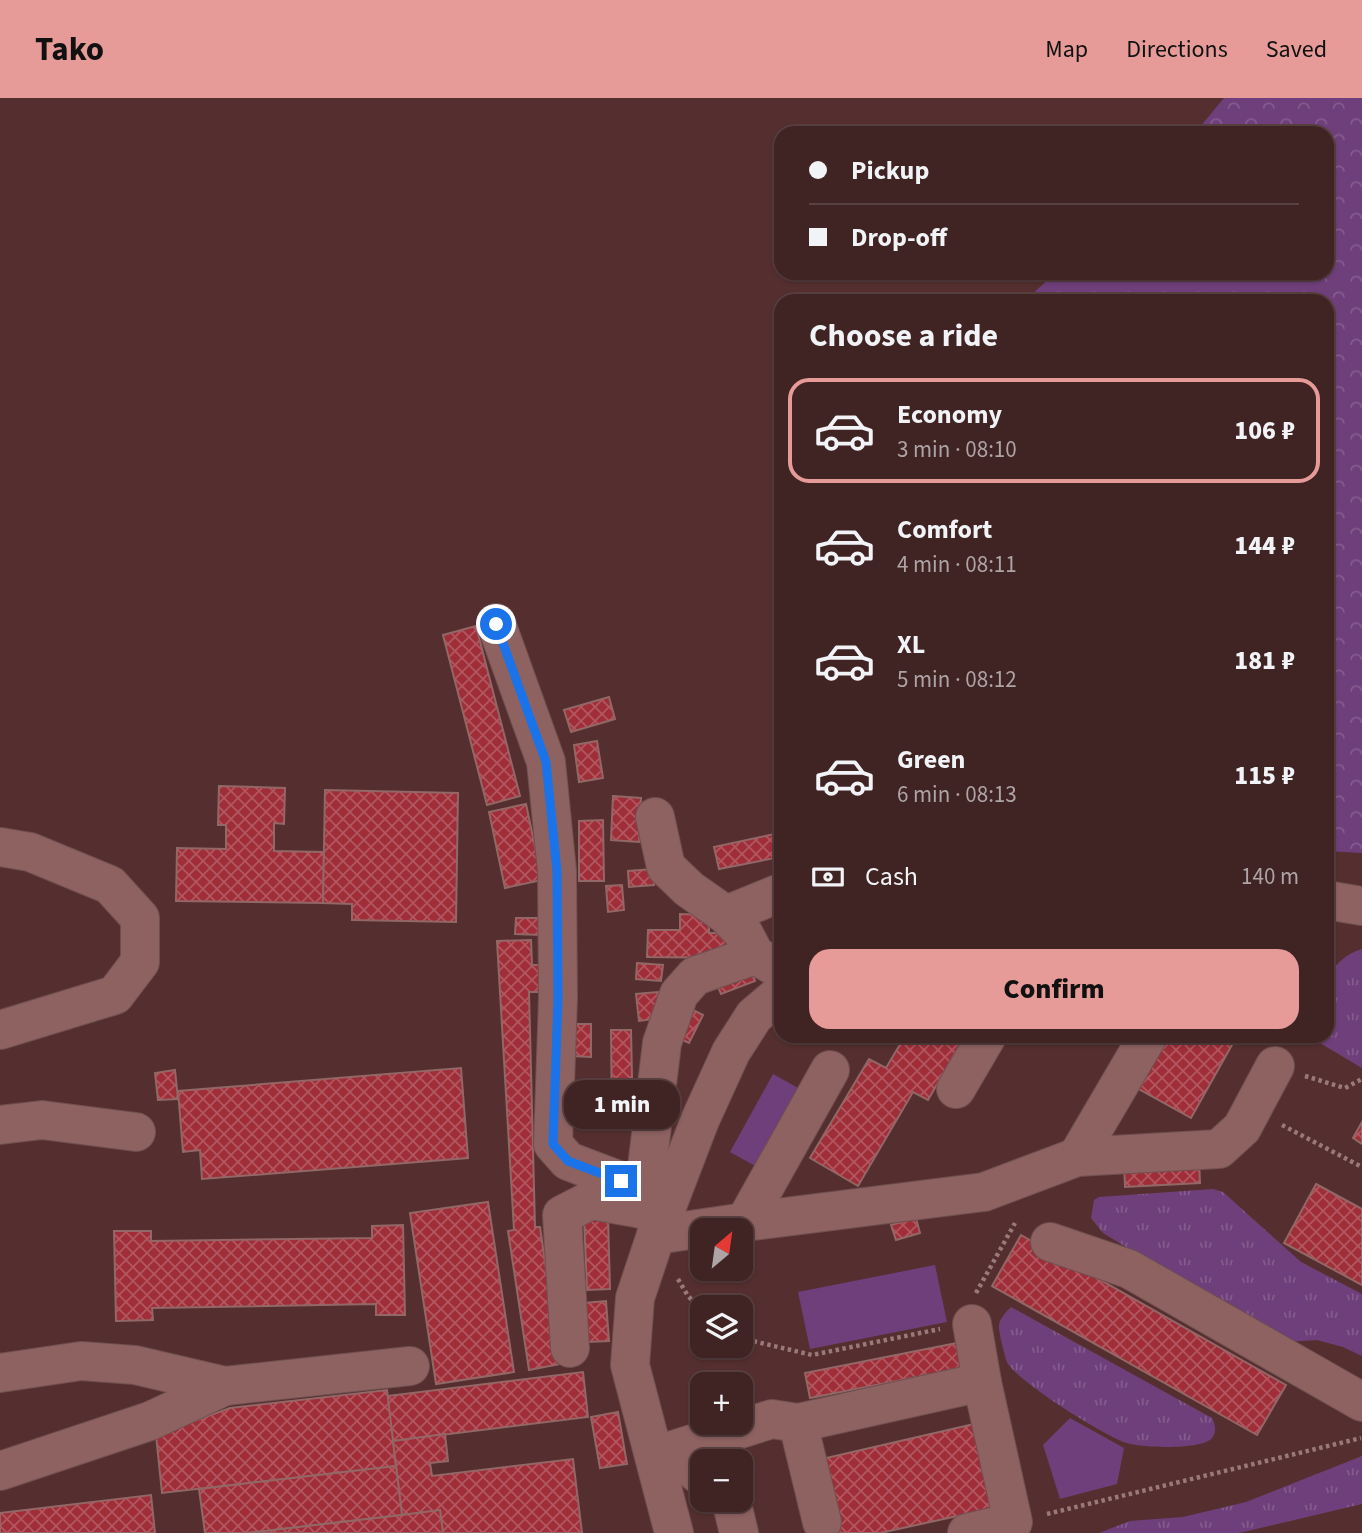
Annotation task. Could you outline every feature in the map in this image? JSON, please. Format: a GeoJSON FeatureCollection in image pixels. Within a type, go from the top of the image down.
{"type":"FeatureCollection","features":[{"type":"Feature","properties":{"kind":"lane"},"geometry":{"type":"LineString","coordinates":[[496,624],[546,762],[557,871],[558,998],[553,1144],[568,1161],[621,1181],[654,1219]]}},
{"type":"Feature","properties":{"kind":"lane"},"geometry":{"type":"LineString","coordinates":[[655,817],[666,867],[689,889],[726,915],[768,962],[695,976],[679,993],[662,1044],[654,1219],[635,1298],[630,1365],[662,1453],[674,1533]]}},
{"type":"Feature","properties":{"kind":"lane"},"geometry":{"type":"LineString","coordinates":[[0,847],[30,852],[110,885],[139,918],[140,962],[115,995],[0,1030]]}},
{"type":"Feature","properties":{"kind":"lane"},"geometry":{"type":"LineString","coordinates":[[726,915],[774,895]]}},
{"type":"Feature","properties":{"kind":"lane"},"geometry":{"type":"LineString","coordinates":[[1334,901],[1362,906]]}},
{"type":"Feature","properties":{"kind":"lane"},"geometry":{"type":"LineString","coordinates":[[654,1219],[732,1052],[754,1016],[774,999]]}},
{"type":"Feature","properties":{"kind":"lane"},"geometry":{"type":"LineString","coordinates":[[956,1089],[983,1043]]}},
{"type":"Feature","properties":{"kind":"lane"},"geometry":{"type":"LineString","coordinates":[[1077,1157],[1144,1043]]}},
{"type":"Feature","properties":{"kind":"lane"},"geometry":{"type":"LineString","coordinates":[[753,1221],[984,1192],[1077,1157],[1219,1149],[1242,1129],[1275,1066]]}},
{"type":"Feature","properties":{"kind":"lane"},"geometry":{"type":"LineString","coordinates":[[747,1218],[830,1070]]}},
{"type":"Feature","properties":{"kind":"lane"},"geometry":{"type":"LineString","coordinates":[[0,1125],[42,1120],[136,1132]]}},
{"type":"Feature","properties":{"kind":"lane"},"geometry":{"type":"LineString","coordinates":[[570,1348],[562,1214],[591,1200],[654,1219],[690,1220]]}},
{"type":"Feature","properties":{"kind":"lane"},"geometry":{"type":"LineString","coordinates":[[1049,1242],[1129,1269],[1362,1402]]}},
{"type":"Feature","properties":{"kind":"lane"},"geometry":{"type":"LineString","coordinates":[[962,1317],[982,1382],[1013,1522],[967,1533]]}},
{"type":"Feature","properties":{"kind":"lane"},"geometry":{"type":"LineString","coordinates":[[0,1373],[81,1361],[135,1365],[225,1386]]}},
{"type":"Feature","properties":{"kind":"lane"},"geometry":{"type":"LineString","coordinates":[[0,1471],[150,1421],[225,1386],[410,1366]]}},
{"type":"Feature","properties":{"kind":"lane"},"geometry":{"type":"LineString","coordinates":[[662,1453],[772,1419],[797,1423],[982,1382]]}},
{"type":"Feature","properties":{"kind":"lane"},"geometry":{"type":"LineString","coordinates":[[797,1423],[822,1522]]}},
{"type":"Feature","properties":{"kind":"lane"},"geometry":{"type":"LineString","coordinates":[[662,1453],[690,1470]]}},
{"type":"Feature","properties":{"kind":"lane"},"geometry":{"type":"LineString","coordinates":[[734,1512],[739,1533]]}},
{"type":"Feature","properties":{"kind":"path"},"geometry":{"type":"LineString","coordinates":[[1275,1066],[1345,1088],[1362,1079]]}},
{"type":"Feature","properties":{"kind":"path"},"geometry":{"type":"LineString","coordinates":[[1253,1111],[1362,1167]]}},
{"type":"Feature","properties":{"kind":"path"},"geometry":{"type":"LineString","coordinates":[[753,1341],[812,1355],[962,1317],[1015,1223]]}},
{"type":"Feature","properties":{"kind":"path"},"geometry":{"type":"LineString","coordinates":[[1013,1522],[1362,1437]]}},
{"type":"Feature","properties":{"kind":"green space"},"geometry":{"type":"Polygon","coordinates":[[[1224,98],[1362,98],[1362,853],[1334,851],[1334,294],[1032,294],[1048,280],[1334,280],[1334,126],[1201,126],[1224,98]]]}},
{"type":"Feature","properties":{"kind":"green space"},"geometry":{"type":"Polygon","coordinates":[[[1362,949],[1362,1068],[1320,1043],[1334,1043],[1334,970],[1348,955],[1362,949]]]}},
{"type":"Feature","properties":{"kind":"green space"},"geometry":{"type":"Polygon","coordinates":[[[773,1074],[800,1089],[757,1167],[730,1152],[773,1074]]]}},
{"type":"Feature","properties":{"kind":"green space"},"geometry":{"type":"Polygon","coordinates":[[[1213,1189],[1223,1192],[1301,1262],[1362,1294],[1362,1356],[1343,1347],[1317,1340],[1287,1342],[1261,1329],[1103,1233],[1091,1218],[1094,1200],[1099,1197],[1213,1189]]]}},
{"type":"Feature","properties":{"kind":"green space"},"geometry":{"type":"Polygon","coordinates":[[[935,1265],[947,1322],[810,1349],[798,1292],[935,1265]]]}},
{"type":"Feature","properties":{"kind":"green space"},"geometry":{"type":"Polygon","coordinates":[[[1011,1307],[1212,1418],[1214,1436],[1197,1445],[1134,1445],[1116,1439],[1062,1407],[1026,1381],[1007,1362],[999,1325],[1011,1307]]]}},
{"type":"Feature","properties":{"kind":"green space"},"geometry":{"type":"Polygon","coordinates":[[[1070,1418],[1124,1448],[1117,1484],[1060,1499],[1043,1445],[1070,1418]]]}},
{"type":"Feature","properties":{"kind":"green space"},"geometry":{"type":"Polygon","coordinates":[[[1362,1456],[1362,1504],[1239,1533],[1099,1533],[1130,1521],[1183,1517],[1246,1502],[1362,1456]]]}},
{"type":"Feature","properties":{"kind":"building"},"geometry":{"type":"Polygon","coordinates":[[[476,626],[520,796],[487,805],[443,635],[476,626]]]}},
{"type":"Feature","properties":{"kind":"building"},"geometry":{"type":"Polygon","coordinates":[[[609,697],[615,719],[571,732],[564,710],[609,697]]]}},
{"type":"Feature","properties":{"kind":"building"},"geometry":{"type":"Polygon","coordinates":[[[597,741],[603,778],[579,782],[574,745],[597,741]]]}},
{"type":"Feature","properties":{"kind":"building"},"geometry":{"type":"Polygon","coordinates":[[[219,786],[285,788],[284,824],[274,823],[274,851],[324,852],[323,903],[176,901],[177,848],[226,849],[226,825],[218,825],[219,786]]]}},
{"type":"Feature","properties":{"kind":"building"},"geometry":{"type":"Polygon","coordinates":[[[325,790],[458,793],[456,922],[352,920],[352,904],[323,903],[325,790]]]}},
{"type":"Feature","properties":{"kind":"building"},"geometry":{"type":"Polygon","coordinates":[[[613,796],[641,798],[639,842],[611,840],[613,796]]]}},
{"type":"Feature","properties":{"kind":"building"},"geometry":{"type":"Polygon","coordinates":[[[526,804],[542,880],[505,888],[489,812],[526,804]]]}},
{"type":"Feature","properties":{"kind":"building"},"geometry":{"type":"Polygon","coordinates":[[[603,820],[604,881],[579,881],[579,821],[603,820]]]}},
{"type":"Feature","properties":{"kind":"building"},"geometry":{"type":"Polygon","coordinates":[[[774,834],[774,858],[719,869],[714,847],[774,834]]]}},
{"type":"Feature","properties":{"kind":"building"},"geometry":{"type":"Polygon","coordinates":[[[653,869],[654,885],[629,887],[628,871],[653,869]]]}},
{"type":"Feature","properties":{"kind":"building"},"geometry":{"type":"Polygon","coordinates":[[[622,885],[624,910],[608,912],[606,886],[622,885]]]}},
{"type":"Feature","properties":{"kind":"building"},"geometry":{"type":"Polygon","coordinates":[[[680,914],[709,915],[709,933],[732,933],[731,958],[647,957],[648,930],[680,930],[680,914]]]}},
{"type":"Feature","properties":{"kind":"building"},"geometry":{"type":"Polygon","coordinates":[[[516,918],[541,918],[541,935],[515,934],[516,918]]]}},
{"type":"Feature","properties":{"kind":"building"},"geometry":{"type":"Polygon","coordinates":[[[531,940],[532,965],[548,965],[549,992],[529,992],[535,1227],[540,1227],[560,1364],[529,1370],[508,1231],[514,1230],[497,941],[531,940]]]}},
{"type":"Feature","properties":{"kind":"building"},"geometry":{"type":"Polygon","coordinates":[[[637,963],[663,965],[661,981],[636,979],[637,963]]]}},
{"type":"Feature","properties":{"kind":"building"},"geometry":{"type":"Polygon","coordinates":[[[751,971],[755,981],[721,994],[717,984],[751,971]]]}},
{"type":"Feature","properties":{"kind":"building"},"geometry":{"type":"Polygon","coordinates":[[[658,992],[662,1018],[639,1021],[636,994],[658,992]]]}},
{"type":"Feature","properties":{"kind":"building"},"geometry":{"type":"Polygon","coordinates":[[[691,1009],[703,1015],[689,1043],[678,1038],[691,1009]]]}},
{"type":"Feature","properties":{"kind":"building"},"geometry":{"type":"Polygon","coordinates":[[[572,1024],[591,1024],[591,1057],[572,1056],[572,1024]]]}},
{"type":"Feature","properties":{"kind":"building"},"geometry":{"type":"Polygon","coordinates":[[[611,1030],[631,1030],[633,1124],[612,1125],[611,1030]]]}},
{"type":"Feature","properties":{"kind":"building"},"geometry":{"type":"Polygon","coordinates":[[[901,1043],[961,1043],[928,1100],[913,1092],[858,1186],[810,1158],[869,1059],[886,1068],[901,1043]]]}},
{"type":"Feature","properties":{"kind":"building"},"geometry":{"type":"Polygon","coordinates":[[[1162,1043],[1233,1043],[1191,1118],[1137,1088],[1162,1043]]]}},
{"type":"Feature","properties":{"kind":"building"},"geometry":{"type":"Polygon","coordinates":[[[461,1068],[468,1158],[202,1179],[200,1150],[183,1152],[178,1091],[461,1068]]]}},
{"type":"Feature","properties":{"kind":"building"},"geometry":{"type":"Polygon","coordinates":[[[175,1070],[178,1099],[158,1100],[155,1073],[175,1070]]]}},
{"type":"Feature","properties":{"kind":"building"},"geometry":{"type":"Polygon","coordinates":[[[1362,1122],[1362,1144],[1353,1138],[1362,1122]]]}},
{"type":"Feature","properties":{"kind":"building"},"geometry":{"type":"Polygon","coordinates":[[[1199,1159],[1200,1183],[1125,1187],[1124,1162],[1199,1159]]]}},
{"type":"Feature","properties":{"kind":"building"},"geometry":{"type":"Polygon","coordinates":[[[1316,1184],[1362,1209],[1362,1285],[1284,1243],[1316,1184]]]}},
{"type":"Feature","properties":{"kind":"building"},"geometry":{"type":"Polygon","coordinates":[[[488,1202],[514,1372],[436,1384],[410,1213],[488,1202]]]}},
{"type":"Feature","properties":{"kind":"building"},"geometry":{"type":"Polygon","coordinates":[[[608,1217],[610,1289],[587,1290],[584,1218],[608,1217]]]}},
{"type":"Feature","properties":{"kind":"building"},"geometry":{"type":"Polygon","coordinates":[[[916,1218],[920,1233],[896,1240],[891,1225],[916,1218]]]}},
{"type":"Feature","properties":{"kind":"building"},"geometry":{"type":"Polygon","coordinates":[[[403,1225],[405,1315],[376,1315],[376,1304],[152,1308],[153,1320],[116,1321],[114,1231],[151,1231],[151,1241],[372,1238],[372,1226],[403,1225]]]}},
{"type":"Feature","properties":{"kind":"building"},"geometry":{"type":"Polygon","coordinates":[[[1021,1235],[1286,1385],[1257,1435],[992,1286],[1021,1235]]]}},
{"type":"Feature","properties":{"kind":"building"},"geometry":{"type":"Polygon","coordinates":[[[606,1301],[609,1341],[587,1342],[584,1303],[606,1301]]]}},
{"type":"Feature","properties":{"kind":"building"},"geometry":{"type":"Polygon","coordinates":[[[962,1342],[968,1367],[810,1398],[805,1373],[962,1342]]]}},
{"type":"Feature","properties":{"kind":"building"},"geometry":{"type":"Polygon","coordinates":[[[583,1372],[588,1417],[393,1441],[387,1396],[583,1372]]]}},
{"type":"Feature","properties":{"kind":"building"},"geometry":{"type":"Polygon","coordinates":[[[387,1390],[396,1466],[162,1493],[156,1435],[230,1408],[387,1390]]]}},
{"type":"Feature","properties":{"kind":"building"},"geometry":{"type":"Polygon","coordinates":[[[618,1412],[627,1464],[600,1468],[591,1417],[618,1412]]]}},
{"type":"Feature","properties":{"kind":"building"},"geometry":{"type":"Polygon","coordinates":[[[974,1424],[994,1508],[880,1533],[840,1533],[822,1459],[974,1424]]]}},
{"type":"Feature","properties":{"kind":"building"},"geometry":{"type":"Polygon","coordinates":[[[445,1434],[448,1461],[430,1463],[432,1476],[573,1459],[582,1533],[443,1533],[440,1510],[402,1515],[393,1441],[445,1434]]]}},
{"type":"Feature","properties":{"kind":"building"},"geometry":{"type":"Polygon","coordinates":[[[396,1466],[402,1515],[247,1533],[205,1533],[199,1489],[396,1466]]]}},
{"type":"Feature","properties":{"kind":"building"},"geometry":{"type":"Polygon","coordinates":[[[151,1495],[155,1533],[0,1533],[0,1513],[151,1495]]]}},
{"type":"Feature","properties":{"kind":"building"},"geometry":{"type":"Polygon","coordinates":[[[440,1510],[443,1533],[247,1533],[402,1515],[440,1510]]]}},
{"type":"Feature","properties":{"kind":"route"},"geometry":{"type":"LineString","coordinates":[[496,624],[546,762],[557,871],[558,998],[553,1144],[568,1161],[621,1181]]}}]}
